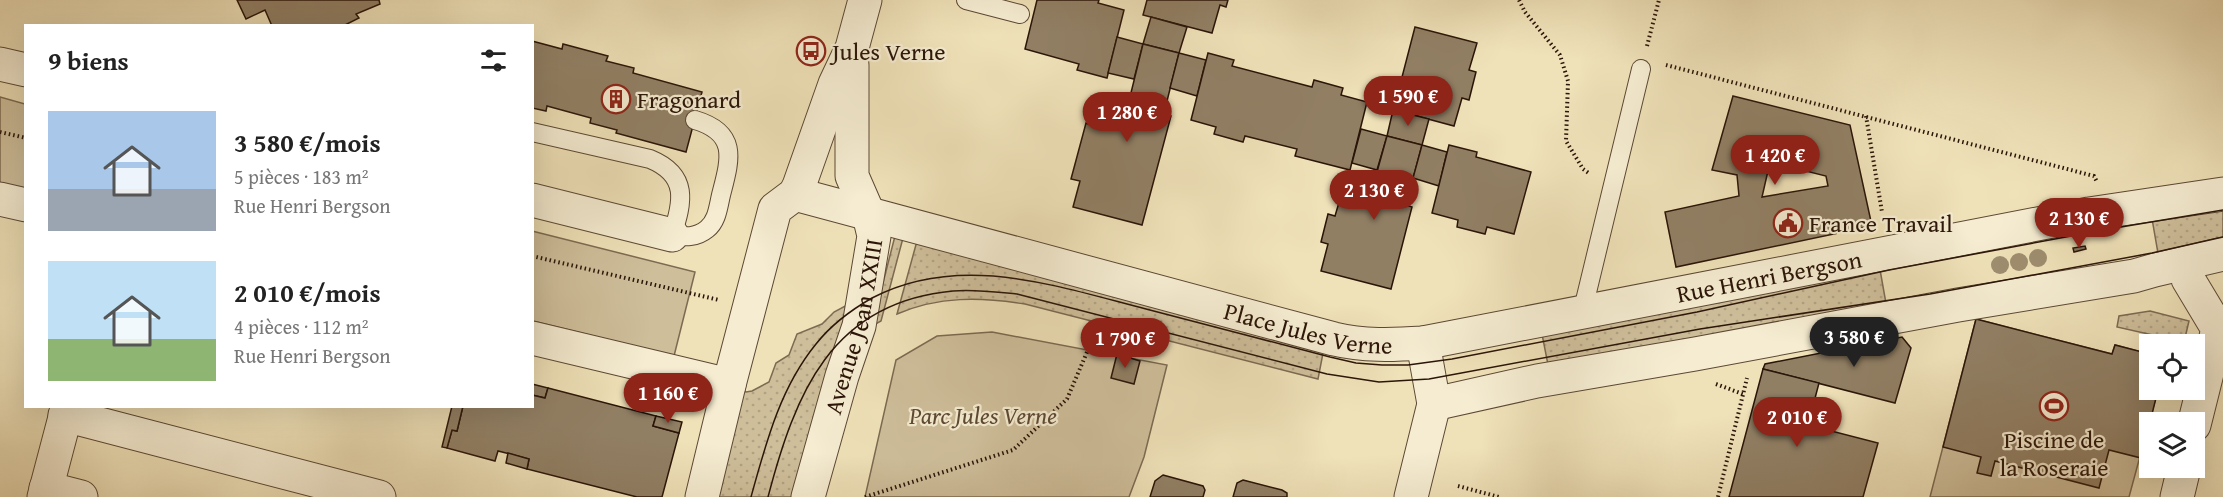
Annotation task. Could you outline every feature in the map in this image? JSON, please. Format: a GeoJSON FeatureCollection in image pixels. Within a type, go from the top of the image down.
{"type":"FeatureCollection","features":[{"type":"Feature","properties":{"kind":"street","name":"Avenue Jean XXIII"},"geometry":{"type":"LineString","coordinates":[[702,497],[775,209],[795,194],[814,148],[835,84],[852,48],[865,0]]}},
{"type":"Feature","properties":{"kind":"street","name":"Avenue Jean XXIII"},"geometry":{"type":"LineString","coordinates":[[808,497],[842,376],[859,326],[874,236],[869,214],[852,176],[852,48]]}},
{"type":"Feature","properties":{"kind":"street"},"geometry":{"type":"LineString","coordinates":[[0,64],[24,70]]}},
{"type":"Feature","properties":{"kind":"street","name":"Place Jules Verne"},"geometry":{"type":"LineString","coordinates":[[795,194],[1355,344],[1376,346],[1423,344],[1434,404],[1411,497]]}},
{"type":"Feature","properties":{"kind":"street","name":"Rue Henri Bergson"},"geometry":{"type":"LineString","coordinates":[[1423,344],[2089,214],[2223,194]]}},
{"type":"Feature","properties":{"kind":"street"},"geometry":{"type":"LineString","coordinates":[[0,199],[24,205]]}},
{"type":"Feature","properties":{"kind":"street"},"geometry":{"type":"LineString","coordinates":[[534,201],[672,236]]}},
{"type":"Feature","properties":{"kind":"street"},"geometry":{"type":"LineString","coordinates":[[1434,404],[1537,381],[1958,305],[2134,276],[2223,254]]}},
{"type":"Feature","properties":{"kind":"street"},"geometry":{"type":"LineString","coordinates":[[2188,279],[2218,329],[2197,412]]}},
{"type":"Feature","properties":{"kind":"street"},"geometry":{"type":"LineString","coordinates":[[534,338],[729,385]]}},
{"type":"Feature","properties":{"kind":"street"},"geometry":{"type":"LineString","coordinates":[[81,497],[45,492],[67,411],[380,497]]}},
{"type":"Feature","properties":{"kind":"street"},"geometry":{"type":"LineString","coordinates":[[2177,497],[2182,478]]}},
{"type":"Feature","properties":{"kind":"lane"},"geometry":{"type":"LineString","coordinates":[[966,0],[1020,14]]}},
{"type":"Feature","properties":{"kind":"lane"},"geometry":{"type":"LineString","coordinates":[[1581,313],[1642,64]]}},
{"type":"Feature","properties":{"kind":"lane"},"geometry":{"type":"LineString","coordinates":[[534,132],[650,159],[662,164],[678,183],[681,195],[680,211],[672,236],[687,237],[697,236],[715,220],[730,160],[728,148],[722,137],[713,128],[694,120]]}},
{"type":"Feature","properties":{"kind":"path"},"geometry":{"type":"LineString","coordinates":[[1519,0],[1525,12],[1560,55],[1568,81],[1566,141],[1583,169],[1611,187]]}},
{"type":"Feature","properties":{"kind":"path"},"geometry":{"type":"LineString","coordinates":[[1659,0],[1642,64],[1866,116],[2094,176],[2101,190]]}},
{"type":"Feature","properties":{"kind":"path"},"geometry":{"type":"LineString","coordinates":[[1866,116],[1882,212]]}},
{"type":"Feature","properties":{"kind":"path"},"geometry":{"type":"LineString","coordinates":[[0,132],[24,138]]}},
{"type":"Feature","properties":{"kind":"path"},"geometry":{"type":"LineString","coordinates":[[534,256],[749,307]]}},
{"type":"Feature","properties":{"kind":"path"},"geometry":{"type":"LineString","coordinates":[[865,497],[1013,450],[1067,399],[1096,331]]}},
{"type":"Feature","properties":{"kind":"path"},"geometry":{"type":"LineString","coordinates":[[1718,497],[1748,373]]}},
{"type":"Feature","properties":{"kind":"path"},"geometry":{"type":"LineString","coordinates":[[1458,486],[1499,497]]}},
{"type":"Feature","properties":{"kind":"green space"},"geometry":{"type":"Polygon","coordinates":[[[0,97],[24,104],[24,193],[0,186],[0,97]]]}},
{"type":"Feature","properties":{"kind":"green space"},"geometry":{"type":"Polygon","coordinates":[[[2223,203],[2223,245],[2159,259],[2151,213],[2223,203]]]}},
{"type":"Feature","properties":{"kind":"green space"},"geometry":{"type":"Polygon","coordinates":[[[534,232],[695,272],[674,356],[534,321],[534,232]]]}},
{"type":"Feature","properties":{"kind":"green space"},"geometry":{"type":"Polygon","coordinates":[[[895,236],[903,238],[881,321],[872,326],[895,236]]]}},
{"type":"Feature","properties":{"kind":"green space"},"geometry":{"type":"Polygon","coordinates":[[[917,241],[1324,348],[1318,379],[1025,304],[976,299],[944,301],[897,314],[917,241]]]}},
{"type":"Feature","properties":{"kind":"green space"},"geometry":{"type":"Polygon","coordinates":[[[1879,264],[1887,309],[1549,370],[1541,329],[1879,264]]]}},
{"type":"Feature","properties":{"kind":"green space"},"geometry":{"type":"Polygon","coordinates":[[[849,304],[798,497],[714,497],[741,390],[752,391],[769,382],[776,363],[789,355],[797,334],[822,324],[834,312],[849,304]]]}},
{"type":"Feature","properties":{"kind":"green space"},"geometry":{"type":"Polygon","coordinates":[[[2150,311],[2189,321],[2186,334],[2148,334],[2117,327],[2119,316],[2150,311]]]}},
{"type":"Feature","properties":{"kind":"green space","name":"Piscine de la Roseraie"},"geometry":{"type":"Polygon","coordinates":[[[1976,319],[2112,354],[2115,345],[2139,351],[2139,400],[2155,400],[2152,412],[2139,412],[2139,460],[2129,497],[1930,497],[1976,319]]]}},
{"type":"Feature","properties":{"kind":"green space","name":"Parc Jules Verne"},"geometry":{"type":"Polygon","coordinates":[[[992,332],[1167,365],[1144,457],[1129,497],[865,497],[896,360],[937,336],[992,332]]]}},
{"type":"Feature","properties":{"kind":"building"},"geometry":{"type":"Polygon","coordinates":[[[237,0],[379,0],[380,4],[356,14],[359,18],[347,24],[271,24],[265,10],[246,19],[237,0]]]}},
{"type":"Feature","properties":{"kind":"building"},"geometry":{"type":"Polygon","coordinates":[[[1037,0],[1099,0],[1098,3],[1124,10],[1107,78],[1077,70],[1079,64],[1025,49],[1037,0]]]}},
{"type":"Feature","properties":{"kind":"building"},"geometry":{"type":"Polygon","coordinates":[[[1147,0],[1228,0],[1226,7],[1220,5],[1212,33],[1143,15],[1147,0]]]}},
{"type":"Feature","properties":{"kind":"building"},"geometry":{"type":"Polygon","coordinates":[[[1151,17],[1187,27],[1179,53],[1143,44],[1151,17]]]}},
{"type":"Feature","properties":{"kind":"building"},"geometry":{"type":"Polygon","coordinates":[[[1415,27],[1477,43],[1469,70],[1476,72],[1469,100],[1462,98],[1454,126],[1387,108],[1395,79],[1401,81],[1415,27]]]}},
{"type":"Feature","properties":{"kind":"building"},"geometry":{"type":"Polygon","coordinates":[[[1117,37],[1143,44],[1134,79],[1108,73],[1117,37]]]}},
{"type":"Feature","properties":{"kind":"building"},"geometry":{"type":"Polygon","coordinates":[[[809,41],[815,43],[811,60],[805,59],[809,41]]]}},
{"type":"Feature","properties":{"kind":"building","name":"Fragonard"},"geometry":{"type":"Polygon","coordinates":[[[534,42],[562,49],[563,44],[608,56],[606,61],[634,68],[633,73],[702,92],[686,152],[616,133],[617,130],[590,123],[591,118],[547,106],[546,111],[534,108],[534,42]]]}},
{"type":"Feature","properties":{"kind":"building"},"geometry":{"type":"Polygon","coordinates":[[[1143,44],[1179,53],[1164,113],[1171,116],[1142,225],[1073,207],[1080,181],[1071,179],[1086,123],[1093,126],[1101,97],[1128,105],[1143,44]]]}},
{"type":"Feature","properties":{"kind":"building"},"geometry":{"type":"Polygon","coordinates":[[[1179,53],[1206,60],[1197,96],[1170,88],[1179,53]]]}},
{"type":"Feature","properties":{"kind":"building"},"geometry":{"type":"Polygon","coordinates":[[[1208,53],[1234,60],[1232,66],[1312,87],[1314,80],[1343,88],[1341,95],[1367,102],[1350,170],[1295,156],[1297,149],[1245,136],[1243,142],[1214,134],[1216,127],[1191,120],[1208,53]]]}},
{"type":"Feature","properties":{"kind":"building"},"geometry":{"type":"Polygon","coordinates":[[[1733,96],[1850,125],[1872,226],[1676,267],[1665,212],[1739,196],[1737,175],[1712,170],[1733,96]],[[1770,162],[1762,197],[1828,186],[1826,176],[1770,162]]]}},
{"type":"Feature","properties":{"kind":"building"},"geometry":{"type":"Polygon","coordinates":[[[1393,110],[1429,119],[1422,145],[1387,136],[1393,110]]]}},
{"type":"Feature","properties":{"kind":"building"},"geometry":{"type":"Polygon","coordinates":[[[1361,129],[1387,136],[1377,170],[1352,163],[1361,129]]]}},
{"type":"Feature","properties":{"kind":"building"},"geometry":{"type":"Polygon","coordinates":[[[1387,136],[1422,145],[1406,205],[1412,207],[1391,289],[1321,271],[1328,244],[1321,242],[1328,214],[1335,216],[1343,189],[1370,197],[1387,136]]]}},
{"type":"Feature","properties":{"kind":"building"},"geometry":{"type":"Polygon","coordinates":[[[1422,145],[1447,152],[1439,186],[1413,178],[1422,145]]]}},
{"type":"Feature","properties":{"kind":"building"},"geometry":{"type":"Polygon","coordinates":[[[1449,145],[1477,152],[1476,157],[1531,172],[1514,234],[1487,227],[1485,234],[1457,227],[1458,220],[1432,213],[1449,145]]]}},
{"type":"Feature","properties":{"kind":"building"},"geometry":{"type":"Polygon","coordinates":[[[2085,246],[2086,249],[2074,252],[2073,248],[2085,246]]]}},
{"type":"Feature","properties":{"kind":"building","name":"Piscine de la Roseraie"},"geometry":{"type":"Polygon","coordinates":[[[1976,319],[2112,354],[2115,345],[2139,351],[2139,400],[2156,400],[2152,412],[2139,412],[2139,458],[2109,450],[2099,488],[1995,461],[1991,476],[1977,473],[1981,457],[1943,447],[1976,319]]]}},
{"type":"Feature","properties":{"kind":"building"},"geometry":{"type":"Polygon","coordinates":[[[1902,337],[1911,348],[1895,403],[1763,369],[1765,364],[1902,337]]]}},
{"type":"Feature","properties":{"kind":"building"},"geometry":{"type":"Polygon","coordinates":[[[1117,354],[1140,361],[1134,384],[1111,378],[1117,354]]]}},
{"type":"Feature","properties":{"kind":"building"},"geometry":{"type":"Polygon","coordinates":[[[1763,369],[1819,383],[1808,425],[1878,443],[1863,497],[1729,497],[1763,369]]]}},
{"type":"Feature","properties":{"kind":"building"},"geometry":{"type":"Polygon","coordinates":[[[534,384],[548,388],[545,398],[534,395],[534,384]]]}},
{"type":"Feature","properties":{"kind":"building"},"geometry":{"type":"Polygon","coordinates":[[[548,388],[656,416],[653,426],[679,433],[662,497],[637,497],[527,469],[529,459],[498,451],[495,461],[447,448],[452,430],[457,431],[463,408],[534,408],[534,395],[545,398],[548,388]]]}},
{"type":"Feature","properties":{"kind":"building"},"geometry":{"type":"Polygon","coordinates":[[[452,408],[463,408],[457,431],[452,430],[447,448],[442,447],[452,408]]]}},
{"type":"Feature","properties":{"kind":"building"},"geometry":{"type":"Polygon","coordinates":[[[656,416],[682,422],[679,433],[653,426],[656,416]]]}},
{"type":"Feature","properties":{"kind":"building"},"geometry":{"type":"Polygon","coordinates":[[[508,453],[529,459],[527,469],[506,463],[508,453]]]}},
{"type":"Feature","properties":{"kind":"building"},"geometry":{"type":"Polygon","coordinates":[[[1163,475],[1203,486],[1205,490],[1203,497],[1150,497],[1155,481],[1163,475]]]}},
{"type":"Feature","properties":{"kind":"building"},"geometry":{"type":"Polygon","coordinates":[[[1243,480],[1282,490],[1287,493],[1287,497],[1233,497],[1237,483],[1243,480]]]}},
{"type":"Feature","properties":{"kind":"tram line"},"geometry":{"type":"LineString","coordinates":[[751,497],[769,436],[784,398],[803,361],[822,337],[842,318],[872,298],[905,284],[939,277],[974,275],[1043,283],[1356,363],[1408,365],[1452,359],[1697,312],[1889,270],[2223,210]]}},
{"type":"Feature","properties":{"kind":"tram line"},"geometry":{"type":"LineString","coordinates":[[768,497],[791,423],[806,389],[825,360],[848,334],[876,313],[911,299],[953,291],[1017,294],[1327,374],[1379,382],[1429,379],[1700,329],[1930,294],[2152,253],[2223,237]]}},
{"type":"Feature","properties":{"kind":"place","name":"Jules Verne"},"geometry":{"type":"Point","coordinates":[811,51]}},
{"type":"Feature","properties":{"kind":"place","name":"Fragonard"},"geometry":{"type":"Point","coordinates":[616,99]}},
{"type":"Feature","properties":{"kind":"place","name":"France Travail"},"geometry":{"type":"Point","coordinates":[1788,223]}},
{"type":"Feature","properties":{"kind":"place","name":"Piscine de la Roseraie"},"geometry":{"type":"Point","coordinates":[2054,406]}}]}
